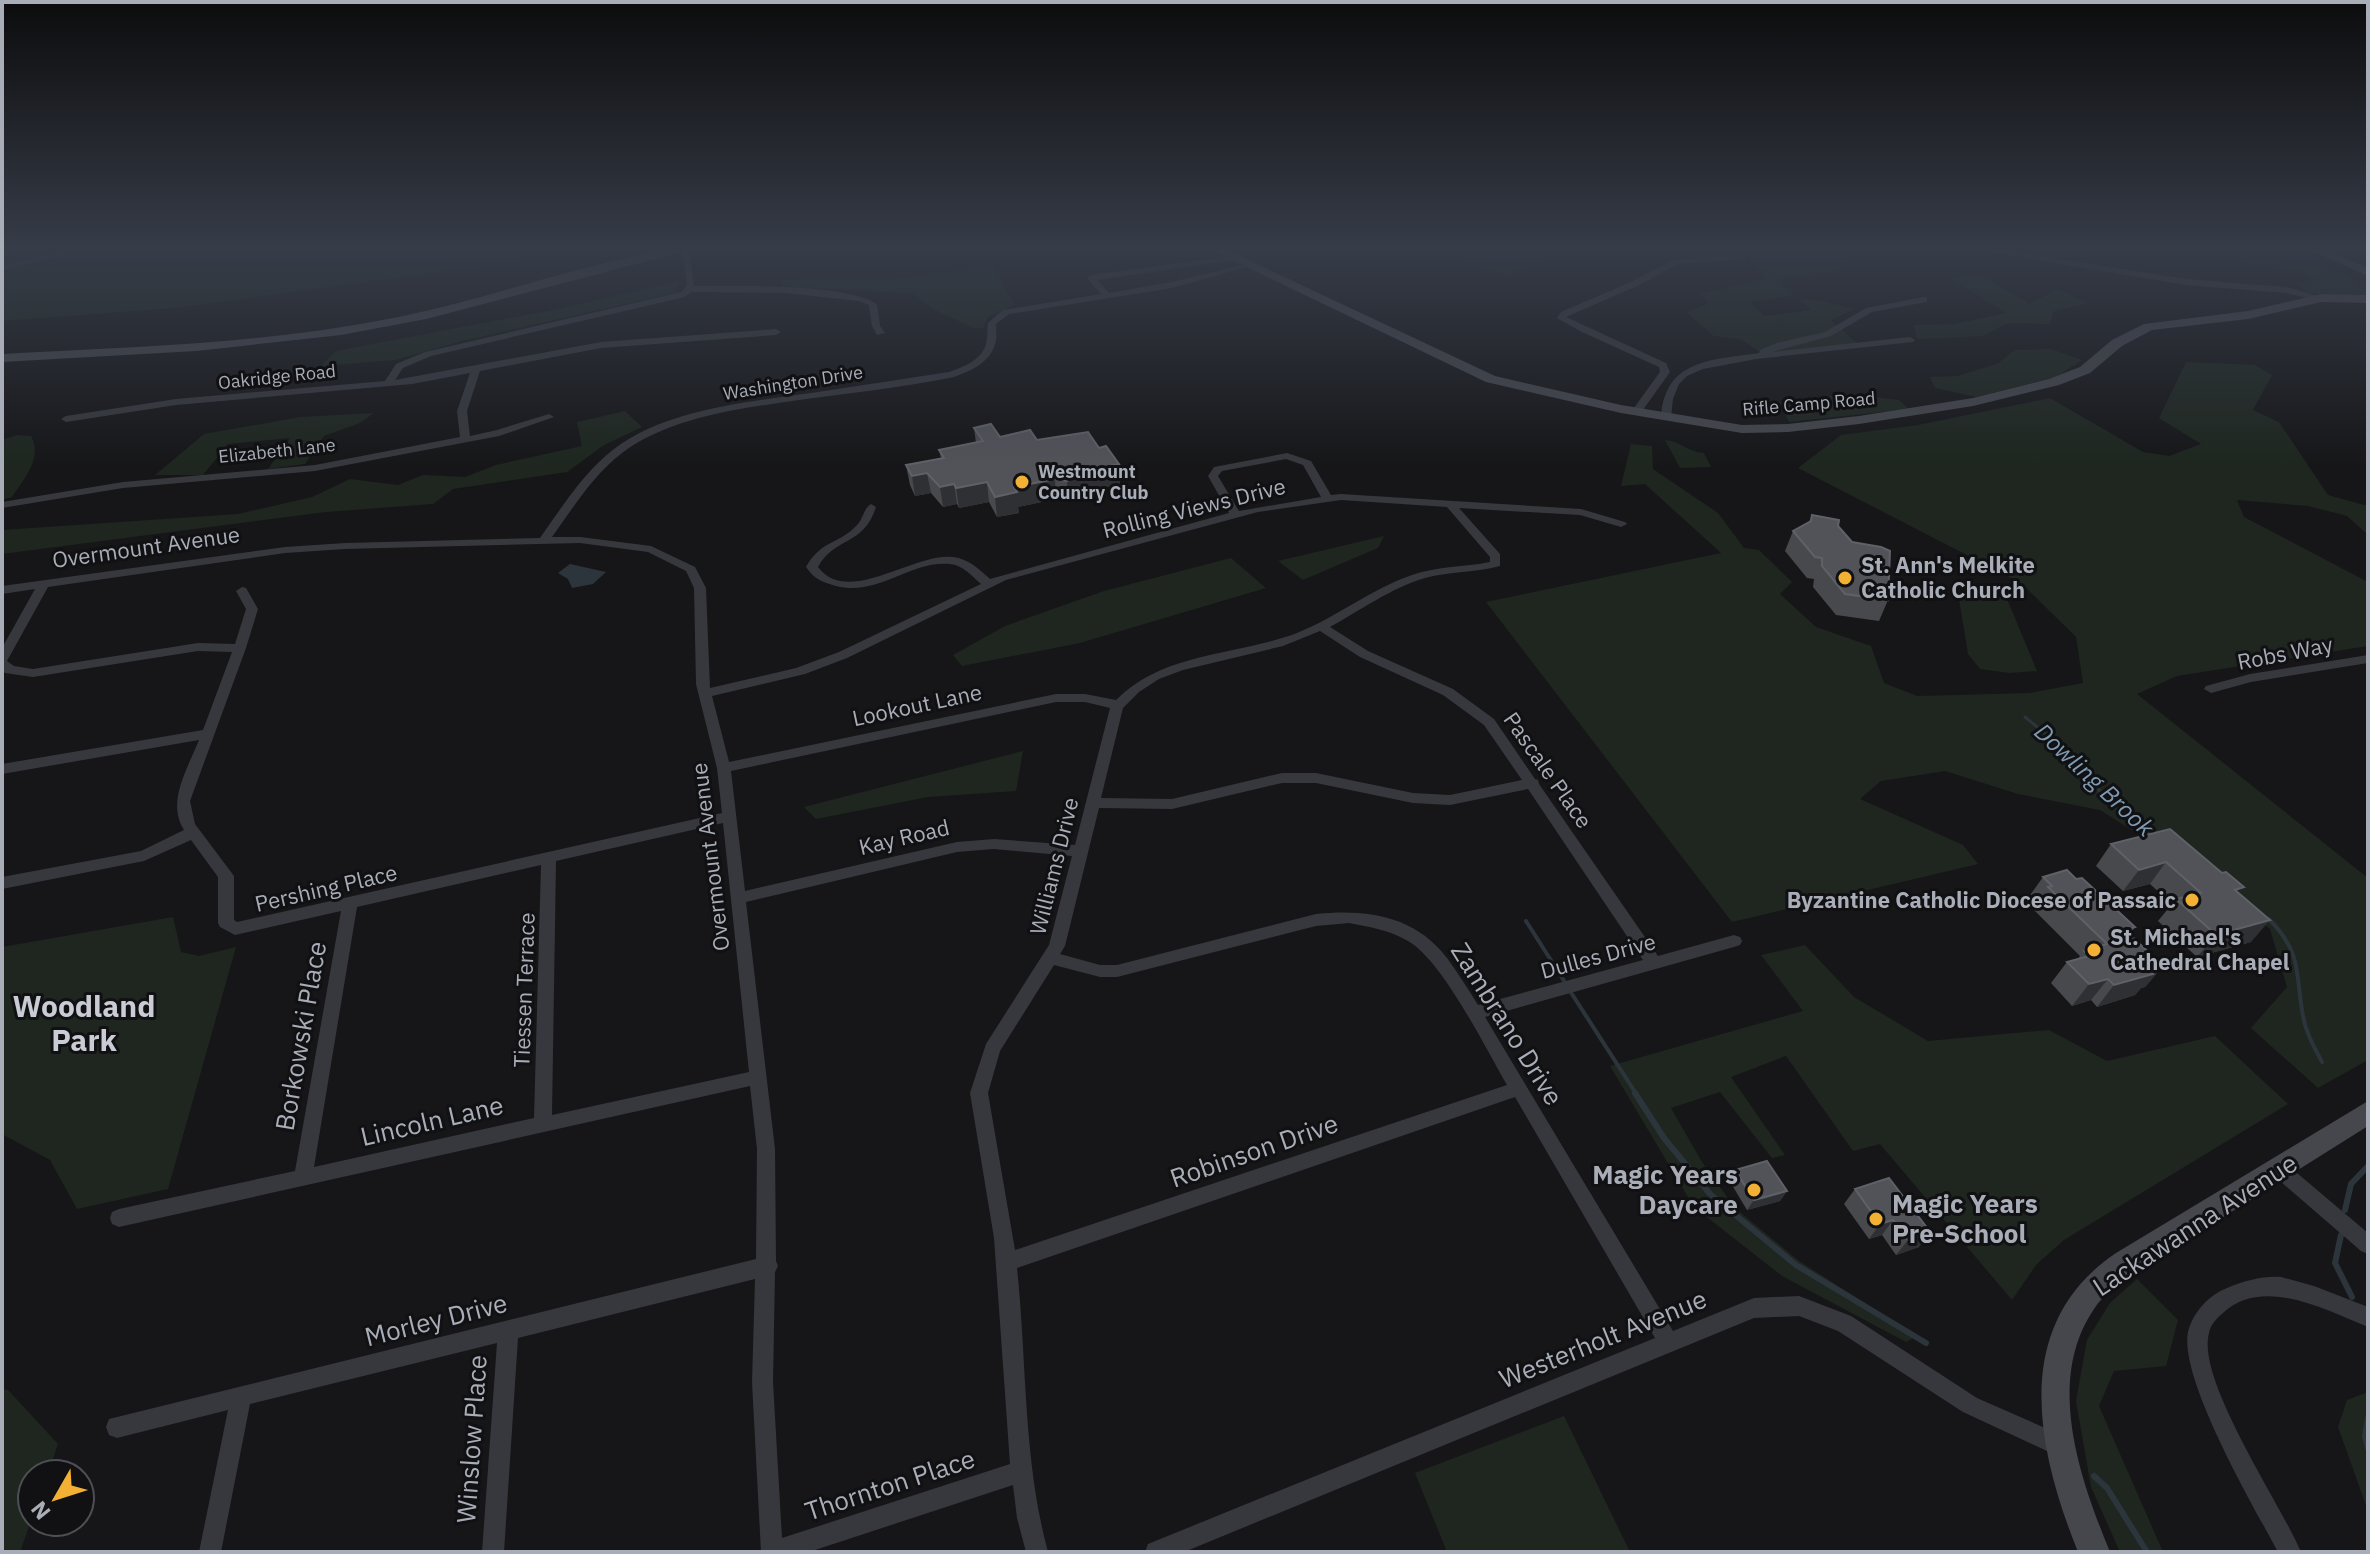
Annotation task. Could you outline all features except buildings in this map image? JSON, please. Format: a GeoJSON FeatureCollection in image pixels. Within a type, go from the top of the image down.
{"type":"FeatureCollection","features":[{"type":"Feature","properties":{"kind":"street"},"geometry":{"type":"LineString","coordinates":[[2,358],[194,347],[389,323]]}},
{"type":"Feature","properties":{"kind":"street"},"geometry":{"type":"LineString","coordinates":[[389,382],[399,366],[428,354],[558,323]]}},
{"type":"Feature","properties":{"kind":"street"},"geometry":{"type":"LineString","coordinates":[[876,323],[880,333]]}},
{"type":"Feature","properties":{"kind":"street","name":"Washington Drive"},"geometry":{"type":"LineString","coordinates":[[544,540],[600,467],[634,442],[706,413],[951,375],[972,366],[986,353],[990,346],[992,323]]}},
{"type":"Feature","properties":{"kind":"street","name":"Rifle Camp Road"},"geometry":{"type":"LineString","coordinates":[[1372,323],[1491,379],[1636,412],[1742,429],[1788,428],[1973,402],[2054,382],[2085,370],[2117,343],[2149,327],[2186,323]]}},
{"type":"Feature","properties":{"kind":"street"},"geometry":{"type":"LineString","coordinates":[[1568,323],[1663,365],[1665,372],[1636,412]]}},
{"type":"Feature","properties":{"kind":"street"},"geometry":{"type":"LineString","coordinates":[[1747,359],[1780,345],[1828,334],[1848,323]]}},
{"type":"Feature","properties":{"kind":"street","name":"Oakridge Road"},"geometry":{"type":"LineString","coordinates":[[66,419],[176,402],[427,379],[574,349],[776,332]]}},
{"type":"Feature","properties":{"kind":"street"},"geometry":{"type":"LineString","coordinates":[[1666,417],[1671,388],[1685,374],[1698,368],[1747,359],[1910,340]]}},
{"type":"Feature","properties":{"kind":"street"},"geometry":{"type":"LineString","coordinates":[[465,439],[462,411],[476,369]]}},
{"type":"Feature","properties":{"kind":"street"},"geometry":{"type":"LineString","coordinates":[[1656,385],[1671,388]]}},
{"type":"Feature","properties":{"kind":"street","name":"Elizabeth Lane"},"geometry":{"type":"LineString","coordinates":[[4,504],[163,480],[315,468],[499,433],[549,417]]}},
{"type":"Feature","properties":{"kind":"street"},"geometry":{"type":"LineString","coordinates":[[1236,515],[1213,476],[1218,469],[1287,456],[1307,463],[1328,499]]}},
{"type":"Feature","properties":{"kind":"street","name":"Rolling Views Drive"},"geometry":{"type":"LineString","coordinates":[[703,689],[800,671],[843,655],[988,584],[1236,515],[1328,499],[1581,512],[1621,524]]}},
{"type":"Feature","properties":{"kind":"street"},"geometry":{"type":"LineString","coordinates":[[1118,705],[1126,695],[1156,675],[1286,641],[1322,627],[1408,580],[1435,572],[1496,564],[1496,556],[1450,504]]}},
{"type":"Feature","properties":{"kind":"street"},"geometry":{"type":"LineString","coordinates":[[871,507],[869,520],[860,531],[815,558],[812,567],[817,576],[845,587],[864,586],[930,562],[951,560],[964,563],[988,584]]}},
{"type":"Feature","properties":{"kind":"street","name":"Overmount Avenue"},"geometry":{"type":"LineString","coordinates":[[2,590],[285,550],[544,540],[580,540],[651,549],[691,569],[700,588],[703,689],[724,768],[766,1149],[768,1266],[763,1328],[764,1431],[774,1552]]}},
{"type":"Feature","properties":{"kind":"street"},"geometry":{"type":"LineString","coordinates":[[44,584],[2,662],[10,670],[33,673],[198,647],[240,648]]}},
{"type":"Feature","properties":{"kind":"street","name":"Pershing Place"},"geometry":{"type":"LineString","coordinates":[[242,591],[252,609],[183,801],[184,817],[226,876],[225,910],[229,927],[243,929],[730,816]]}},
{"type":"Feature","properties":{"kind":"street","name":"Pascale Place"},"geometry":{"type":"LineString","coordinates":[[1322,627],[1350,646],[1430,683],[1478,712],[1501,736],[1654,963]]}},
{"type":"Feature","properties":{"kind":"street","name":"Robs Way"},"geometry":{"type":"LineString","coordinates":[[2211,689],[2250,678],[2368,659]]}},
{"type":"Feature","properties":{"kind":"street","name":"Lookout Lane"},"geometry":{"type":"LineString","coordinates":[[724,768],[1056,698],[1085,698],[1118,705]]}},
{"type":"Feature","properties":{"kind":"street","name":"Williams Drive"},"geometry":{"type":"LineString","coordinates":[[1037,1552],[1022,1471],[1006,1262],[979,1093],[992,1049],[1051,958],[1065,923],[1118,705]]}},
{"type":"Feature","properties":{"kind":"street"},"geometry":{"type":"LineString","coordinates":[[2,769],[208,734]]}},
{"type":"Feature","properties":{"kind":"street"},"geometry":{"type":"LineString","coordinates":[[1093,803],[1172,804],[1282,778],[1316,778],[1413,798],[1450,800],[1533,783]]}},
{"type":"Feature","properties":{"kind":"street"},"geometry":{"type":"LineString","coordinates":[[2,883],[144,856],[194,832]]}},
{"type":"Feature","properties":{"kind":"street","name":"Kay Road"},"geometry":{"type":"LineString","coordinates":[[738,898],[957,847],[994,844],[1082,851]]}},
{"type":"Feature","properties":{"kind":"street","name":"Tiessen Terrace"},"geometry":{"type":"LineString","coordinates":[[543,1123],[549,858]]}},
{"type":"Feature","properties":{"kind":"street","name":"Borkowski Place"},"geometry":{"type":"LineString","coordinates":[[303,1177],[350,905]]}},
{"type":"Feature","properties":{"kind":"street","name":"Zambrano Drive"},"geometry":{"type":"LineString","coordinates":[[1051,958],[1091,970],[1117,971],[1316,920],[1349,917],[1386,923],[1417,938],[1440,961],[1474,1013],[1669,1343]]}},
{"type":"Feature","properties":{"kind":"street","name":"Dulles Drive"},"geometry":{"type":"LineString","coordinates":[[1474,1013],[1734,941]]}},
{"type":"Feature","properties":{"kind":"street","name":"Lincoln Lane"},"geometry":{"type":"LineString","coordinates":[[119,1218],[758,1077]]}},
{"type":"Feature","properties":{"kind":"street","name":"Robinson Drive"},"geometry":{"type":"LineString","coordinates":[[1006,1262],[1517,1089]]}},
{"type":"Feature","properties":{"kind":"street","name":"Lackawanna Avenue"},"geometry":{"type":"LineString","coordinates":[[2094,1552],[2074,1506],[2060,1446],[2055,1394],[2069,1328],[2084,1298],[2133,1259],[2368,1112]]}},
{"type":"Feature","properties":{"kind":"street"},"geometry":{"type":"LineString","coordinates":[[2279,1169],[2368,1245]]}},
{"type":"Feature","properties":{"kind":"street","name":"Morley Drive"},"geometry":{"type":"LineString","coordinates":[[117,1427],[768,1266]]}},
{"type":"Feature","properties":{"kind":"street"},"geometry":{"type":"LineString","coordinates":[[2290,1552],[2213,1399],[2201,1366],[2198,1336],[2206,1317],[2225,1298],[2260,1287],[2283,1288],[2368,1317]]}},
{"type":"Feature","properties":{"kind":"street","name":"Westerholt Avenue"},"geometry":{"type":"LineString","coordinates":[[1156,1552],[1754,1308],[1799,1306],[1844,1323],[1970,1405],[2060,1446]]}},
{"type":"Feature","properties":{"kind":"street","name":"Winslow Place"},"geometry":{"type":"LineString","coordinates":[[493,1552],[508,1331]]}},
{"type":"Feature","properties":{"kind":"street"},"geometry":{"type":"LineString","coordinates":[[210,1552],[241,1397]]}},
{"type":"Feature","properties":{"kind":"street","name":"Thornton Place"},"geometry":{"type":"LineString","coordinates":[[774,1552],[1022,1471]]}},
{"type":"Feature","properties":{"kind":"shaded area"},"geometry":{"type":"Polygon","coordinates":[[[487,323],[544,323],[395,360],[321,366],[336,351],[487,323]]]}},
{"type":"Feature","properties":{"kind":"shaded area"},"geometry":{"type":"Polygon","coordinates":[[[962,323],[985,323],[983,328],[962,323]]]}},
{"type":"Feature","properties":{"kind":"shaded area"},"geometry":{"type":"Polygon","coordinates":[[[1698,323],[1834,323],[1859,345],[1765,355],[1740,339],[1714,336],[1698,323]]]}},
{"type":"Feature","properties":{"kind":"shaded area"},"geometry":{"type":"Polygon","coordinates":[[[1961,323],[2050,323],[2009,323],[1983,336],[1917,339],[1914,325],[1961,323]]]}},
{"type":"Feature","properties":{"kind":"shaded area"},"geometry":{"type":"Polygon","coordinates":[[[2051,349],[2082,360],[2056,377],[1976,397],[1935,388],[1930,377],[1957,376],[1997,364],[2015,350],[2051,349]]]}},
{"type":"Feature","properties":{"kind":"shaded area"},"geometry":{"type":"Polygon","coordinates":[[[2186,362],[2255,365],[2272,375],[2253,410],[2279,422],[2328,495],[2368,506],[2368,535],[2347,516],[2308,506],[2237,500],[2244,517],[2368,582],[2368,646],[2177,676],[2137,694],[2368,878],[2368,1060],[2318,1088],[2251,1028],[2287,987],[2270,929],[2174,857],[2100,810],[2018,794],[1945,771],[1881,781],[1860,799],[1963,845],[1978,864],[1732,922],[1486,602],[1721,553],[1645,484],[1621,486],[1631,444],[1652,446],[1653,469],[1718,513],[1744,548],[1759,550],[1792,582],[1780,594],[1816,627],[1871,646],[1884,683],[1917,696],[2030,693],[2083,683],[2076,637],[2021,583],[1798,468],[1841,435],[1918,425],[2050,398],[2143,452],[2169,456],[2201,444],[2159,418],[2186,362]]]}},
{"type":"Feature","properties":{"kind":"shaded area"},"geometry":{"type":"Polygon","coordinates":[[[1849,394],[1899,400],[1909,409],[1789,422],[1779,402],[1849,394]]]}},
{"type":"Feature","properties":{"kind":"shaded area"},"geometry":{"type":"Polygon","coordinates":[[[625,411],[642,427],[604,445],[567,472],[453,489],[433,504],[326,512],[2,554],[2,530],[238,514],[312,497],[350,479],[398,485],[423,475],[465,477],[496,465],[582,446],[577,422],[625,411]]]}},
{"type":"Feature","properties":{"kind":"shaded area"},"geometry":{"type":"Polygon","coordinates":[[[374,413],[360,423],[324,436],[305,464],[268,469],[290,438],[228,444],[203,475],[155,475],[204,434],[300,417],[374,413]]]}},
{"type":"Feature","properties":{"kind":"shaded area"},"geometry":{"type":"Polygon","coordinates":[[[17,435],[31,436],[35,452],[26,476],[12,497],[2,500],[2,440],[17,435]]]}},
{"type":"Feature","properties":{"kind":"shaded area"},"geometry":{"type":"Polygon","coordinates":[[[1665,440],[1704,453],[1711,467],[1680,468],[1665,440]]]}},
{"type":"Feature","properties":{"kind":"shaded area"},"geometry":{"type":"Polygon","coordinates":[[[1384,536],[1378,548],[1303,580],[1278,561],[1384,536]]]}},
{"type":"Feature","properties":{"kind":"shaded area"},"geometry":{"type":"Polygon","coordinates":[[[1231,558],[1266,588],[1080,643],[962,666],[953,655],[1005,626],[1104,591],[1231,558]]]}},
{"type":"Feature","properties":{"kind":"shaded area"},"geometry":{"type":"Polygon","coordinates":[[[570,564],[606,572],[593,584],[572,588],[568,579],[558,573],[570,564]]]}},
{"type":"Feature","properties":{"kind":"shaded area"},"geometry":{"type":"Polygon","coordinates":[[[1958,593],[1976,596],[2005,594],[2037,671],[2009,673],[1980,669],[1968,654],[1958,593]]]}},
{"type":"Feature","properties":{"kind":"shaded area"},"geometry":{"type":"Polygon","coordinates":[[[1023,751],[1016,791],[928,797],[816,819],[804,807],[1023,751]]]}},
{"type":"Feature","properties":{"kind":"shaded area"},"geometry":{"type":"Polygon","coordinates":[[[173,917],[181,952],[199,956],[236,947],[168,1189],[77,1209],[50,1160],[2,1134],[2,947],[173,917]]]}},
{"type":"Feature","properties":{"kind":"shaded area"},"geometry":{"type":"Polygon","coordinates":[[[1805,945],[1854,997],[1928,1041],[2049,1030],[2107,1061],[2215,1036],[2288,1104],[2064,1240],[2036,1265],[2012,1300],[1880,1144],[1853,1151],[1786,1056],[1731,1077],[1785,1155],[1772,1158],[1720,1092],[1671,1108],[1702,1162],[1735,1208],[1799,1261],[1917,1336],[1906,1342],[1782,1276],[1694,1207],[1610,1066],[1803,1011],[1761,955],[1805,945]]]}},
{"type":"Feature","properties":{"kind":"shaded area"},"geometry":{"type":"Polygon","coordinates":[[[2137,1279],[2178,1320],[2166,1366],[2114,1371],[2099,1406],[2163,1552],[2120,1552],[2091,1487],[2076,1401],[2087,1340],[2110,1303],[2137,1279]]]}},
{"type":"Feature","properties":{"kind":"shaded area"},"geometry":{"type":"Polygon","coordinates":[[[2,1389],[8,1390],[58,1444],[53,1458],[16,1458],[16,1538],[25,1538],[20,1552],[2,1552],[2,1389]]]}},
{"type":"Feature","properties":{"kind":"shaded area"},"geometry":{"type":"Polygon","coordinates":[[[2368,1392],[2368,1511],[2338,1427],[2347,1400],[2368,1392]]]}},
{"type":"Feature","properties":{"kind":"shaded area"},"geometry":{"type":"Polygon","coordinates":[[[1564,1416],[1630,1552],[1447,1552],[1415,1473],[1564,1416]]]}},
{"type":"Feature","properties":{"kind":"waterway","name":"Dowling Brook"},"geometry":{"type":"LineString","coordinates":[[2025,717],[2053,740]]}},
{"type":"Feature","properties":{"kind":"waterway","name":"Dowling Brook"},"geometry":{"type":"LineString","coordinates":[[2050,738],[2113,805],[2151,836]]}},
{"type":"Feature","properties":{"kind":"waterway","name":"Dowling Brook"},"geometry":{"type":"LineString","coordinates":[[2269,919],[2293,954],[2304,1022],[2322,1062]]}},
{"type":"Feature","properties":{"kind":"waterway"},"geometry":{"type":"LineString","coordinates":[[1526,921],[1566,984]]}},
{"type":"Feature","properties":{"kind":"waterway"},"geometry":{"type":"LineString","coordinates":[[1570,991],[1637,1095]]}},
{"type":"Feature","properties":{"kind":"waterway"},"geometry":{"type":"LineString","coordinates":[[1635,1093],[1664,1138],[1710,1194],[1796,1265],[1926,1343]]}},
{"type":"Feature","properties":{"kind":"waterway","name":"Dowling Brook"},"geometry":{"type":"LineString","coordinates":[[2345,1210],[2351,1184],[2368,1166]]}},
{"type":"Feature","properties":{"kind":"waterway","name":"Dowling Brook"},"geometry":{"type":"LineString","coordinates":[[2341,1235],[2335,1263],[2352,1297]]}},
{"type":"Feature","properties":{"kind":"waterway","name":"Dowling Brook"},"geometry":{"type":"LineString","coordinates":[[2368,1418],[2365,1436],[2368,1448]]}},
{"type":"Feature","properties":{"kind":"waterway"},"geometry":{"type":"LineString","coordinates":[[2094,1476],[2107,1488],[2147,1552]]}},
{"type":"Feature","properties":{"kind":"place","name":"Westmount Country Club"},"geometry":{"type":"Point","coordinates":[1022,482]}},
{"type":"Feature","properties":{"kind":"place","name":"St. Ann's Melkite Catholic Church"},"geometry":{"type":"Point","coordinates":[1845,578]}},
{"type":"Feature","properties":{"kind":"place","name":"Byzantine Catholic Diocese of Passaic"},"geometry":{"type":"Point","coordinates":[2192,900]}},
{"type":"Feature","properties":{"kind":"place","name":"St. Michael's Cathedral Chapel"},"geometry":{"type":"Point","coordinates":[2094,950]}},
{"type":"Feature","properties":{"kind":"place","name":"Magic Years Daycare"},"geometry":{"type":"Point","coordinates":[1754,1190]}},
{"type":"Feature","properties":{"kind":"place","name":"Magic Years Pre-School"},"geometry":{"type":"Point","coordinates":[1876,1219]}},
{"type":"Feature","properties":{"kind":"district","name":"Woodland Park"},"geometry":{"type":"Point","coordinates":[84,1024]}}]}
